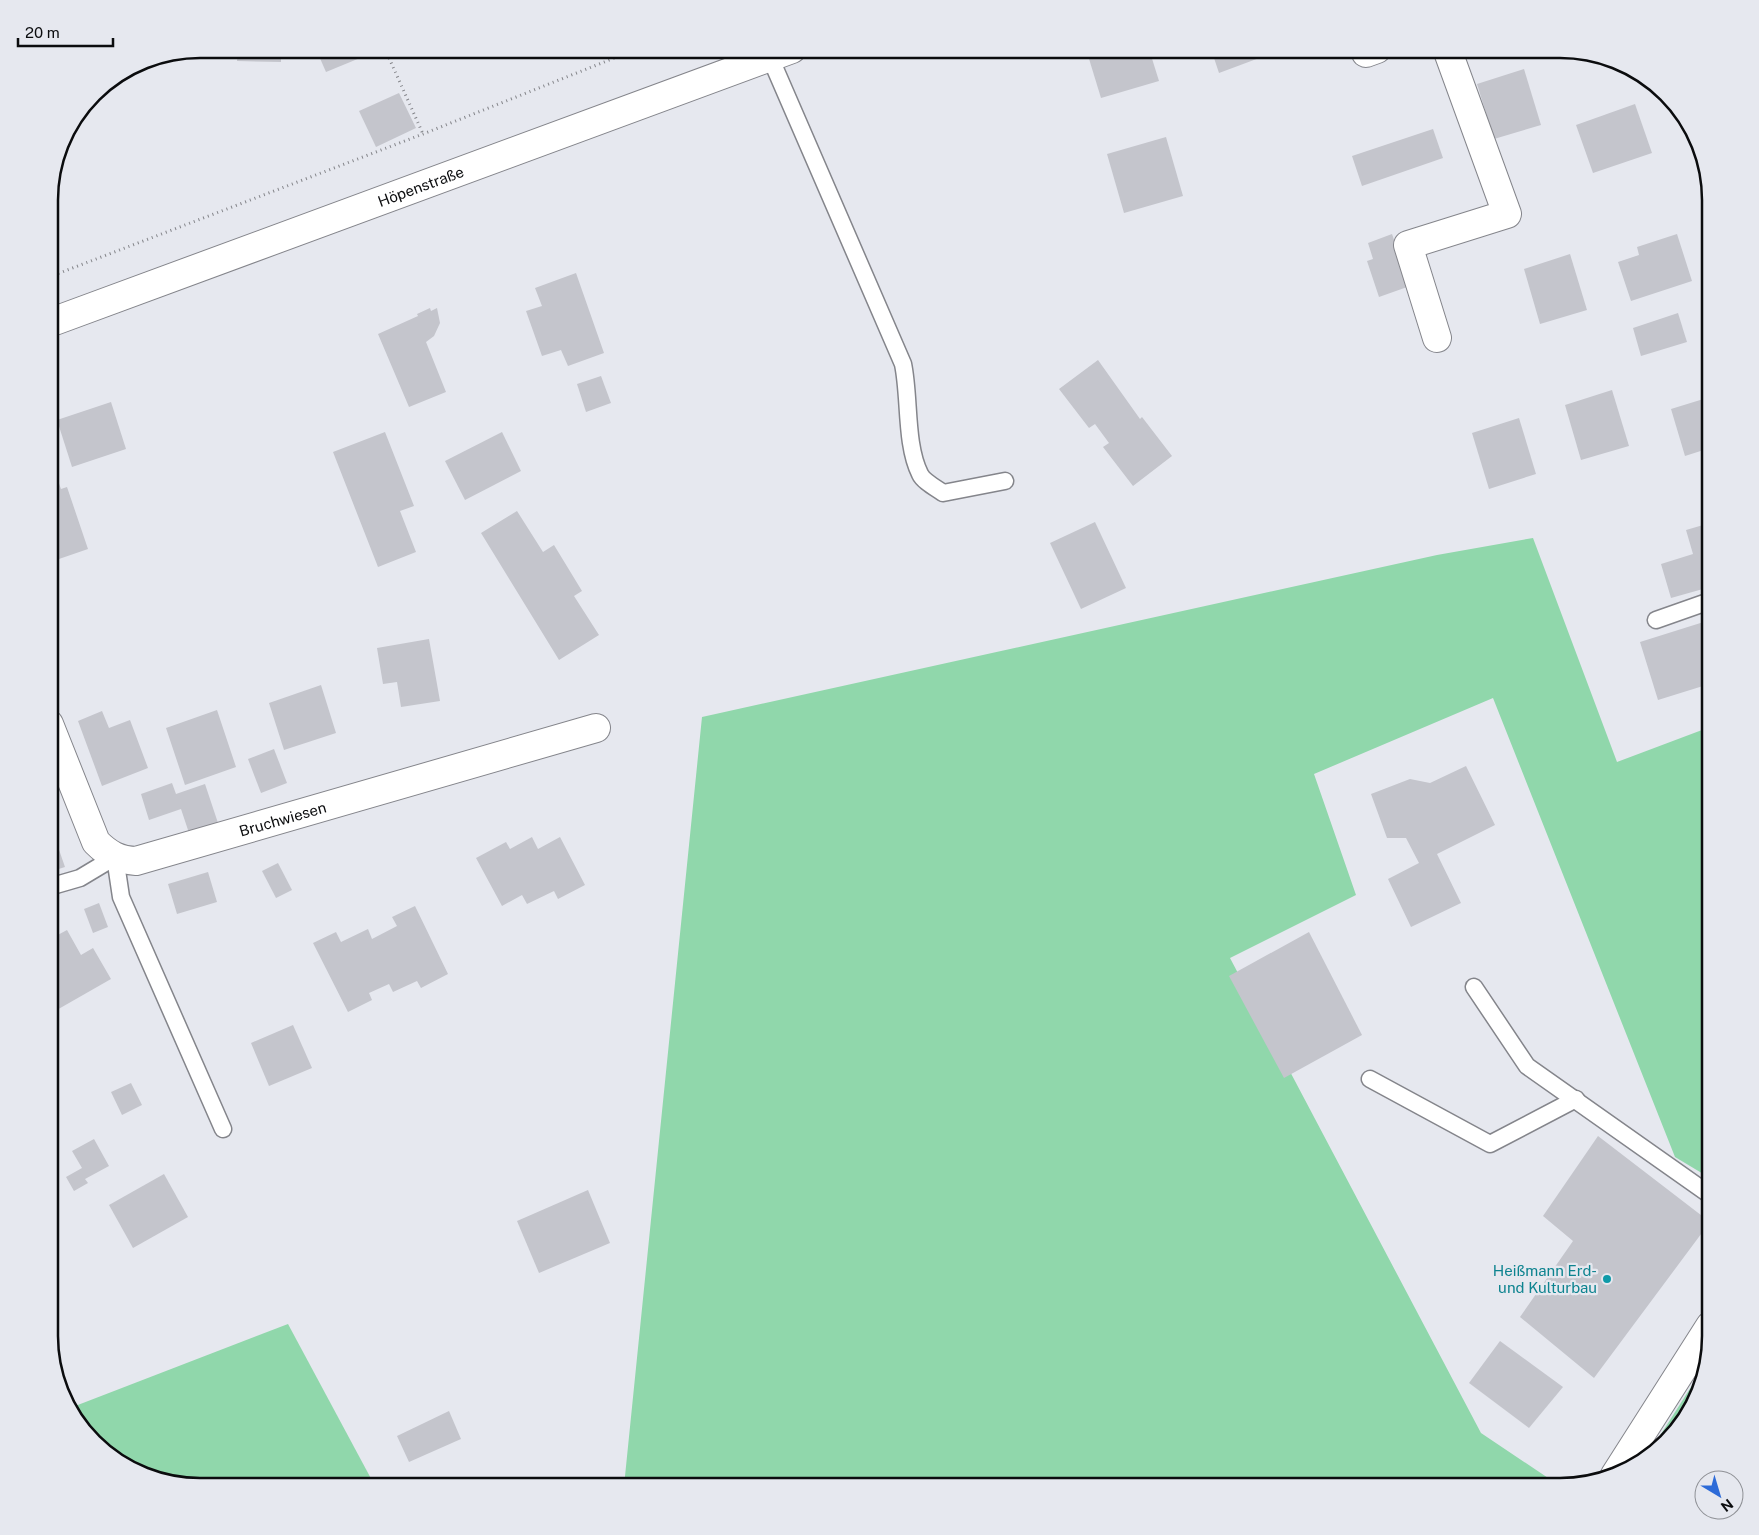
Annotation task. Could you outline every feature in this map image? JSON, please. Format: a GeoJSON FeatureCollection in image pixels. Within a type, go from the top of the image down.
{"type":"FeatureCollection","features":[{"type":"Feature","properties":{"kind":"street","name":"Höpenstraße"},"geometry":{"type":"LineString","coordinates":[[58,320],[767,58]]}},
{"type":"Feature","properties":{"kind":"street"},"geometry":{"type":"LineString","coordinates":[[1437,338],[1408,245],[1507,214],[1450,58]]}},
{"type":"Feature","properties":{"kind":"street","name":"Bruchwiesen"},"geometry":{"type":"LineString","coordinates":[[58,747],[96,842],[121,861],[136,862],[596,728]]}},
{"type":"Feature","properties":{"kind":"street"},"geometry":{"type":"LineString","coordinates":[[1624,1462],[1702,1339]]}},
{"type":"Feature","properties":{"kind":"lane"},"geometry":{"type":"LineString","coordinates":[[783,58],[903,364],[908,388],[910,435],[920,475],[943,494],[1005,481]]}},
{"type":"Feature","properties":{"kind":"lane"},"geometry":{"type":"LineString","coordinates":[[1656,620],[1701,604]]}},
{"type":"Feature","properties":{"kind":"lane"},"geometry":{"type":"LineString","coordinates":[[58,885],[80,878],[115,857],[121,897],[223,1129]]}},
{"type":"Feature","properties":{"kind":"lane"},"geometry":{"type":"LineString","coordinates":[[1474,987],[1527,1066],[1702,1189]]}},
{"type":"Feature","properties":{"kind":"lane"},"geometry":{"type":"LineString","coordinates":[[1370,1079],[1490,1144],[1576,1099]]}},
{"type":"Feature","properties":{"kind":"path"},"geometry":{"type":"LineString","coordinates":[[389,58],[423,134]]}},
{"type":"Feature","properties":{"kind":"path"},"geometry":{"type":"LineString","coordinates":[[58,274],[423,134],[614,58]]}},
{"type":"Feature","properties":{"kind":"green space"},"geometry":{"type":"Polygon","coordinates":[[[1533,538],[1617,762],[1701,730],[1702,1173],[1675,1157],[1493,698],[1314,774],[1356,895],[1230,958],[1481,1433],[1548,1478],[625,1478],[702,717],[1437,555],[1533,538]]]}},
{"type":"Feature","properties":{"kind":"green space"},"geometry":{"type":"Polygon","coordinates":[[[288,1324],[371,1478],[200,1478],[172,1475],[145,1467],[121,1454],[99,1436],[81,1414],[77,1405],[288,1324]]]}},
{"type":"Feature","properties":{"kind":"green space"},"geometry":{"type":"Polygon","coordinates":[[[1693,1384],[1678,1414],[1660,1436],[1693,1384]]]}},
{"type":"Feature","properties":{"kind":"building"},"geometry":{"type":"Polygon","coordinates":[[[237,58],[281,58],[281,62],[237,61],[237,58]]]}},
{"type":"Feature","properties":{"kind":"building"},"geometry":{"type":"Polygon","coordinates":[[[320,58],[360,58],[326,72],[320,58]]]}},
{"type":"Feature","properties":{"kind":"building"},"geometry":{"type":"Polygon","coordinates":[[[1089,58],[1152,58],[1159,81],[1101,98],[1089,58]]]}},
{"type":"Feature","properties":{"kind":"building"},"geometry":{"type":"Polygon","coordinates":[[[1214,58],[1260,58],[1219,73],[1214,58]]]}},
{"type":"Feature","properties":{"kind":"building"},"geometry":{"type":"Polygon","coordinates":[[[1524,69],[1541,125],[1494,139],[1477,84],[1524,69]]]}},
{"type":"Feature","properties":{"kind":"building"},"geometry":{"type":"Polygon","coordinates":[[[399,93],[416,128],[376,147],[359,111],[399,93]]]}},
{"type":"Feature","properties":{"kind":"building"},"geometry":{"type":"Polygon","coordinates":[[[1635,104],[1652,153],[1593,173],[1576,125],[1635,104]]]}},
{"type":"Feature","properties":{"kind":"building"},"geometry":{"type":"Polygon","coordinates":[[[1433,129],[1443,158],[1362,186],[1352,156],[1433,129]]]}},
{"type":"Feature","properties":{"kind":"building"},"geometry":{"type":"Polygon","coordinates":[[[1166,137],[1183,196],[1124,213],[1107,154],[1166,137]]]}},
{"type":"Feature","properties":{"kind":"building"},"geometry":{"type":"Polygon","coordinates":[[[1392,234],[1410,286],[1379,297],[1367,261],[1373,259],[1368,243],[1392,234]]]}},
{"type":"Feature","properties":{"kind":"building"},"geometry":{"type":"Polygon","coordinates":[[[1677,234],[1692,281],[1631,301],[1618,262],[1639,255],[1637,247],[1677,234]]]}},
{"type":"Feature","properties":{"kind":"building"},"geometry":{"type":"Polygon","coordinates":[[[1570,254],[1587,310],[1540,324],[1524,269],[1570,254]]]}},
{"type":"Feature","properties":{"kind":"building"},"geometry":{"type":"Polygon","coordinates":[[[576,273],[604,353],[568,366],[561,350],[542,356],[526,311],[542,306],[535,288],[576,273]]]}},
{"type":"Feature","properties":{"kind":"building"},"geometry":{"type":"Polygon","coordinates":[[[430,308],[431,311],[437,308],[440,323],[434,336],[426,342],[446,392],[409,407],[378,334],[418,316],[417,314],[430,308]]]}},
{"type":"Feature","properties":{"kind":"building"},"geometry":{"type":"Polygon","coordinates":[[[1678,313],[1687,342],[1641,356],[1633,328],[1678,313]]]}},
{"type":"Feature","properties":{"kind":"building"},"geometry":{"type":"Polygon","coordinates":[[[1098,360],[1140,419],[1142,417],[1172,456],[1133,486],[1103,447],[1109,443],[1095,424],[1089,428],[1059,389],[1098,360]]]}},
{"type":"Feature","properties":{"kind":"building"},"geometry":{"type":"Polygon","coordinates":[[[601,376],[611,403],[586,412],[577,384],[601,376]]]}},
{"type":"Feature","properties":{"kind":"building"},"geometry":{"type":"Polygon","coordinates":[[[1612,390],[1629,446],[1581,460],[1565,405],[1612,390]]]}},
{"type":"Feature","properties":{"kind":"building"},"geometry":{"type":"Polygon","coordinates":[[[1701,400],[1701,451],[1685,456],[1671,409],[1701,400]]]}},
{"type":"Feature","properties":{"kind":"building"},"geometry":{"type":"Polygon","coordinates":[[[111,402],[126,449],[72,467],[58,420],[111,402]]]}},
{"type":"Feature","properties":{"kind":"building"},"geometry":{"type":"Polygon","coordinates":[[[1519,418],[1536,474],[1489,489],[1472,433],[1519,418]]]}},
{"type":"Feature","properties":{"kind":"building"},"geometry":{"type":"Polygon","coordinates":[[[385,432],[414,506],[400,511],[416,552],[378,567],[333,452],[385,432]]]}},
{"type":"Feature","properties":{"kind":"building"},"geometry":{"type":"Polygon","coordinates":[[[502,432],[521,471],[465,500],[445,461],[502,432]]]}},
{"type":"Feature","properties":{"kind":"building"},"geometry":{"type":"Polygon","coordinates":[[[58,481],[61,489],[67,487],[88,549],[59,559],[58,481]]]}},
{"type":"Feature","properties":{"kind":"building"},"geometry":{"type":"Polygon","coordinates":[[[517,511],[543,552],[554,545],[582,591],[574,596],[599,635],[559,660],[481,533],[517,511]]]}},
{"type":"Feature","properties":{"kind":"building"},"geometry":{"type":"Polygon","coordinates":[[[1095,522],[1126,588],[1081,609],[1050,543],[1095,522]]]}},
{"type":"Feature","properties":{"kind":"building"},"geometry":{"type":"Polygon","coordinates":[[[1701,526],[1701,589],[1671,598],[1661,564],[1693,554],[1686,530],[1701,526]]]}},
{"type":"Feature","properties":{"kind":"building"},"geometry":{"type":"Polygon","coordinates":[[[1701,623],[1701,686],[1658,700],[1640,642],[1701,623]]]}},
{"type":"Feature","properties":{"kind":"building"},"geometry":{"type":"Polygon","coordinates":[[[429,639],[440,701],[401,707],[397,682],[383,684],[377,648],[429,639]]]}},
{"type":"Feature","properties":{"kind":"building"},"geometry":{"type":"Polygon","coordinates":[[[321,685],[336,733],[284,750],[269,703],[321,685]]]}},
{"type":"Feature","properties":{"kind":"building"},"geometry":{"type":"Polygon","coordinates":[[[217,710],[236,767],[185,785],[166,728],[217,710]]]}},
{"type":"Feature","properties":{"kind":"building"},"geometry":{"type":"Polygon","coordinates":[[[102,711],[109,728],[130,720],[148,768],[102,786],[78,721],[102,711]]]}},
{"type":"Feature","properties":{"kind":"building"},"geometry":{"type":"Polygon","coordinates":[[[274,749],[287,783],[261,793],[248,759],[274,749]]]}},
{"type":"Feature","properties":{"kind":"building"},"geometry":{"type":"Polygon","coordinates":[[[1466,766],[1495,825],[1437,854],[1461,903],[1411,927],[1388,879],[1419,863],[1406,838],[1387,838],[1371,794],[1410,779],[1430,783],[1466,766]]]}},
{"type":"Feature","properties":{"kind":"building"},"geometry":{"type":"Polygon","coordinates":[[[172,783],[176,794],[205,784],[218,823],[189,833],[181,809],[149,820],[141,794],[172,783]]]}},
{"type":"Feature","properties":{"kind":"building"},"geometry":{"type":"Polygon","coordinates":[[[532,837],[538,849],[560,837],[585,885],[558,899],[554,891],[527,904],[522,895],[502,906],[476,858],[506,842],[510,849],[532,837]]]}},
{"type":"Feature","properties":{"kind":"building"},"geometry":{"type":"Polygon","coordinates":[[[58,847],[65,867],[58,869],[58,847]]]}},
{"type":"Feature","properties":{"kind":"building"},"geometry":{"type":"Polygon","coordinates":[[[278,863],[292,890],[276,898],[262,871],[278,863]]]}},
{"type":"Feature","properties":{"kind":"building"},"geometry":{"type":"Polygon","coordinates":[[[208,872],[217,902],[177,914],[168,884],[208,872]]]}},
{"type":"Feature","properties":{"kind":"building"},"geometry":{"type":"Polygon","coordinates":[[[99,903],[108,927],[93,933],[84,909],[99,903]]]}},
{"type":"Feature","properties":{"kind":"building"},"geometry":{"type":"Polygon","coordinates":[[[415,906],[448,974],[421,988],[417,981],[393,992],[389,984],[369,993],[372,1000],[348,1012],[313,943],[336,932],[341,942],[368,929],[372,939],[397,926],[392,917],[415,906]]]}},
{"type":"Feature","properties":{"kind":"building"},"geometry":{"type":"Polygon","coordinates":[[[67,930],[81,955],[93,948],[111,979],[58,1009],[58,935],[67,930]]]}},
{"type":"Feature","properties":{"kind":"building"},"geometry":{"type":"Polygon","coordinates":[[[1309,932],[1362,1035],[1284,1078],[1229,976],[1309,932]]]}},
{"type":"Feature","properties":{"kind":"building"},"geometry":{"type":"Polygon","coordinates":[[[293,1025],[312,1068],[269,1086],[251,1043],[293,1025]]]}},
{"type":"Feature","properties":{"kind":"building"},"geometry":{"type":"Polygon","coordinates":[[[131,1083],[142,1105],[122,1115],[111,1092],[131,1083]]]}},
{"type":"Feature","properties":{"kind":"building","name":"Heißmann Erd- und Kulturbau"},"geometry":{"type":"Polygon","coordinates":[[[1598,1136],[1702,1216],[1702,1233],[1594,1378],[1520,1317],[1573,1241],[1543,1216],[1598,1136]]]}},
{"type":"Feature","properties":{"kind":"building"},"geometry":{"type":"Polygon","coordinates":[[[94,1139],[109,1166],[85,1179],[88,1183],[74,1191],[66,1177],[82,1168],[72,1151],[94,1139]]]}},
{"type":"Feature","properties":{"kind":"building"},"geometry":{"type":"Polygon","coordinates":[[[164,1174],[188,1217],[133,1248],[109,1205],[164,1174]]]}},
{"type":"Feature","properties":{"kind":"building"},"geometry":{"type":"Polygon","coordinates":[[[588,1190],[610,1243],[539,1273],[517,1221],[588,1190]]]}},
{"type":"Feature","properties":{"kind":"building"},"geometry":{"type":"Polygon","coordinates":[[[1500,1341],[1563,1387],[1529,1428],[1469,1383],[1500,1341]]]}},
{"type":"Feature","properties":{"kind":"building"},"geometry":{"type":"Polygon","coordinates":[[[449,1411],[461,1439],[409,1462],[397,1436],[449,1411]]]}},
{"type":"Feature","properties":{"kind":"place","name":"Heißmann Erd- und Kulturbau"},"geometry":{"type":"Point","coordinates":[1607,1279]}}]}
